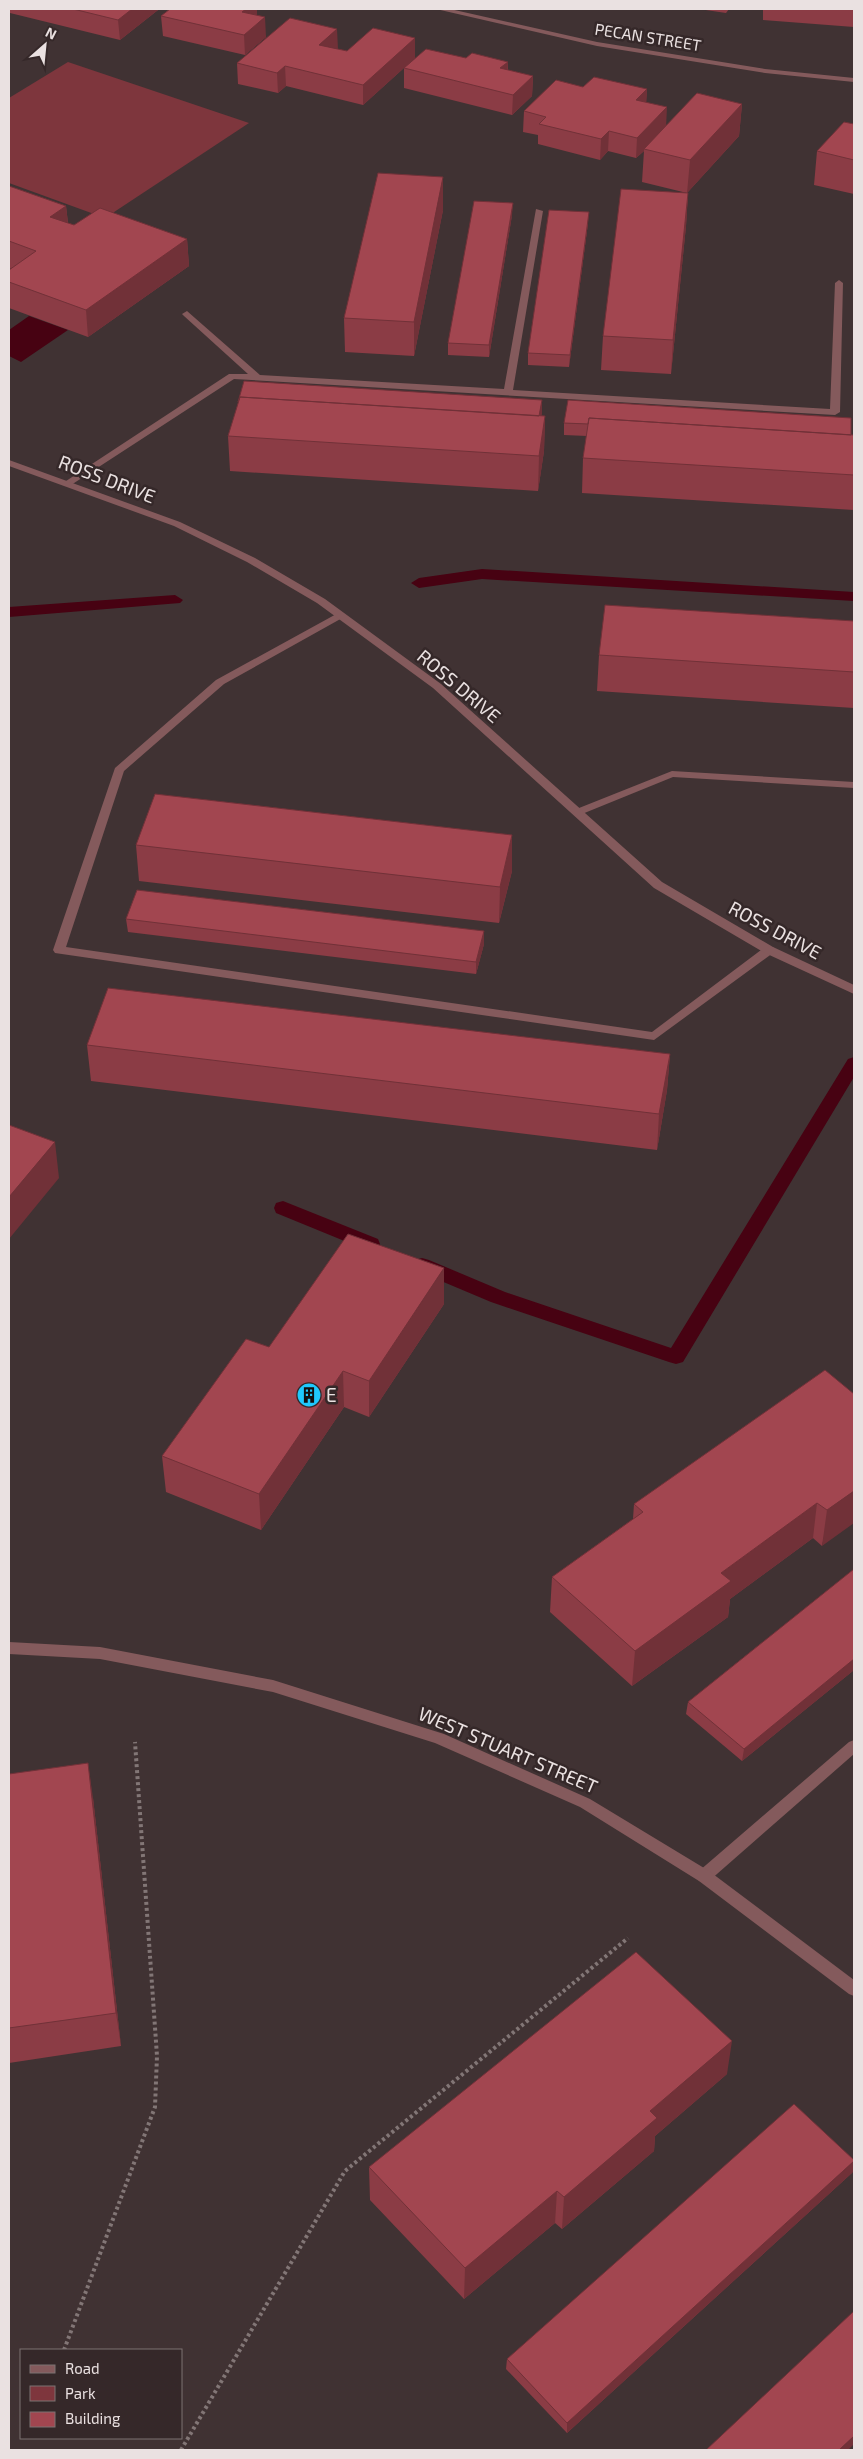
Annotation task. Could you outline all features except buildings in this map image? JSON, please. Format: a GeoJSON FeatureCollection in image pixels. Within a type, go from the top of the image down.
{"type":"FeatureCollection","features":[{"type":"Feature","properties":{"kind":"street","name":"PECAN STREET"},"geometry":{"type":"LineString","coordinates":[[440,9],[597,44],[765,71],[854,80]]}},
{"type":"Feature","properties":{"kind":"street"},"geometry":{"type":"LineString","coordinates":[[508,392],[539,211]]}},
{"type":"Feature","properties":{"kind":"street"},"geometry":{"type":"LineString","coordinates":[[68,483],[232,376],[835,412],[839,284]]}},
{"type":"Feature","properties":{"kind":"street"},"geometry":{"type":"LineString","coordinates":[[187,314],[257,377]]}},
{"type":"Feature","properties":{"kind":"street","name":"ROSS DRIVE"},"geometry":{"type":"LineString","coordinates":[[9,463],[177,524],[234,552],[321,601],[436,686],[658,885],[769,950],[854,990]]}},
{"type":"Feature","properties":{"kind":"street"},"geometry":{"type":"LineString","coordinates":[[340,615],[220,682],[119,770],[59,950],[654,1036],[769,950]]}},
{"type":"Feature","properties":{"kind":"street"},"geometry":{"type":"LineString","coordinates":[[578,812],[672,774],[854,786]]}},
{"type":"Feature","properties":{"kind":"street","name":"WEST STUART STREET"},"geometry":{"type":"LineString","coordinates":[[9,1648],[100,1653],[273,1686],[439,1738],[585,1803],[704,1876],[854,1989]]}},
{"type":"Feature","properties":{"kind":"street"},"geometry":{"type":"LineString","coordinates":[[704,1876],[854,1746]]}},
{"type":"Feature","properties":{"kind":"path"},"geometry":{"type":"LineString","coordinates":[[64,2349],[155,2107],[157,2056],[135,1742]]}},
{"type":"Feature","properties":{"kind":"path"},"geometry":{"type":"LineString","coordinates":[[181,2450],[345,2171],[628,1938]]}},
{"type":"Feature","properties":{"kind":"green space"},"geometry":{"type":"Polygon","coordinates":[[[68,62],[249,123],[105,218],[9,183],[9,98],[68,62]]]}},
{"type":"Feature","properties":{"kind":"shaded area"},"geometry":{"type":"Polygon","coordinates":[[[29,316],[68,330],[21,362],[9,356],[9,330],[29,316]]]}},
{"type":"Feature","properties":{"kind":"waterway"},"geometry":{"type":"LineString","coordinates":[[419,583],[482,574],[854,597]]}},
{"type":"Feature","properties":{"kind":"waterway"},"geometry":{"type":"LineString","coordinates":[[9,612],[175,600]]}},
{"type":"Feature","properties":{"kind":"waterway"},"geometry":{"type":"LineString","coordinates":[[422,1265],[498,1297],[676,1357],[854,1063]]}},
{"type":"Feature","properties":{"kind":"waterway"},"geometry":{"type":"LineString","coordinates":[[283,1208],[371,1244]]}},
{"type":"Feature","properties":{"kind":"place","name":"E"},"geometry":{"type":"Point","coordinates":[309,1395]}}]}
